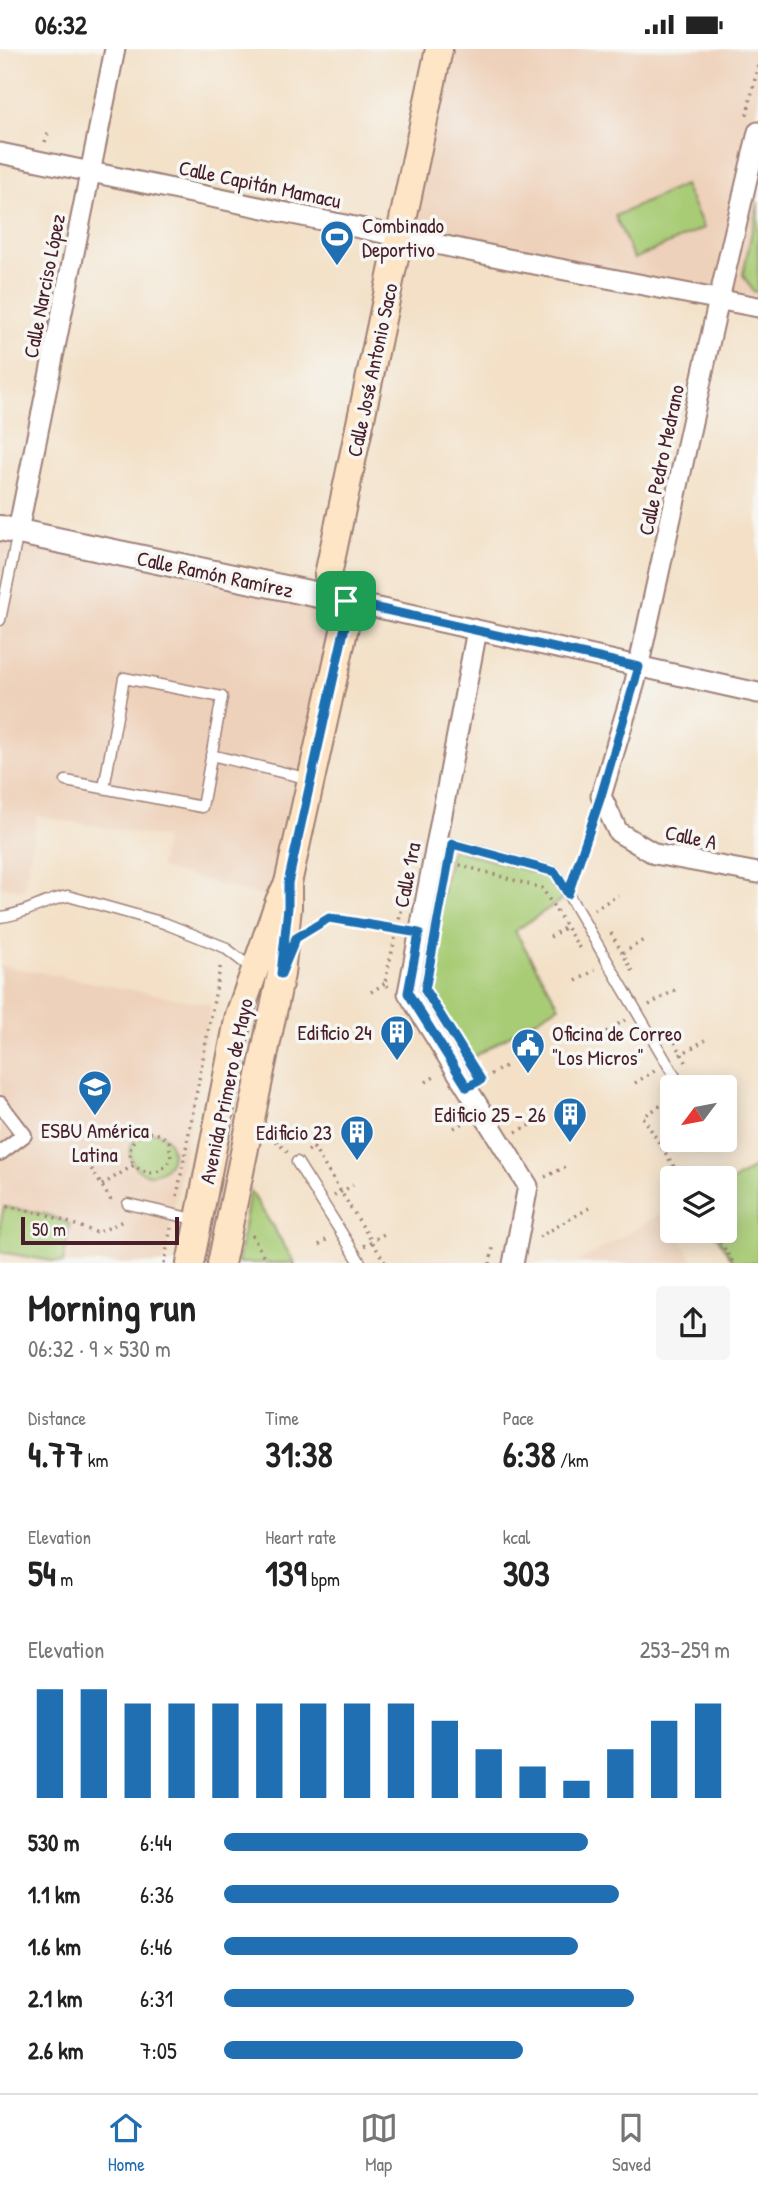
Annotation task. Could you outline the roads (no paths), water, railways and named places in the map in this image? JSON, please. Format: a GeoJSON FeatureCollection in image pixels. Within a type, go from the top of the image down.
{"type":"FeatureCollection","features":[{"type":"Feature","properties":{"kind":"main road","name":"Calle José Antonio Saco"},"geometry":{"type":"LineString","coordinates":[[346,601],[331,589],[328,575],[439,49]]}},
{"type":"Feature","properties":{"kind":"main road","name":"Avenida Primero de Mayo"},"geometry":{"type":"LineString","coordinates":[[221,1263],[281,974],[288,883],[346,622],[346,601]]}},
{"type":"Feature","properties":{"kind":"main road","name":"Avenida Primero de Mayo"},"geometry":{"type":"LineString","coordinates":[[190,1263],[186,1217],[239,1015],[279,901],[288,883]]}},
{"type":"Feature","properties":{"kind":"street","name":"Calle Narciso López"},"geometry":{"type":"LineString","coordinates":[[9,530],[91,172],[115,49]]}},
{"type":"Feature","properties":{"kind":"street","name":"Calle Pedro Medrano"},"geometry":{"type":"LineString","coordinates":[[601,796],[639,667],[719,299],[752,126]]}},
{"type":"Feature","properties":{"kind":"street","name":"Calle Capitán Mamacu"},"geometry":{"type":"LineString","coordinates":[[0,153],[508,259],[758,307]]}},
{"type":"Feature","properties":{"kind":"street","name":"Calle Ramón Ramírez"},"geometry":{"type":"LineString","coordinates":[[9,530],[346,601],[758,693]]}},
{"type":"Feature","properties":{"kind":"street","name":"Calle 1ra"},"geometry":{"type":"LineString","coordinates":[[477,630],[408,993],[528,1186],[514,1258]]}},
{"type":"Feature","properties":{"kind":"street","name":"Calle A"},"geometry":{"type":"LineString","coordinates":[[601,796],[618,832],[655,854],[758,873]]}},
{"type":"Feature","properties":{"kind":"street"},"geometry":{"type":"LineString","coordinates":[[0,1104],[24,1135],[0,1153]]}},
{"type":"Feature","properties":{"kind":"lane"},"geometry":{"type":"LineString","coordinates":[[0,620],[9,530]]}},
{"type":"Feature","properties":{"kind":"lane"},"geometry":{"type":"LineString","coordinates":[[66,781],[202,807],[222,697],[124,678],[104,788]]}},
{"type":"Feature","properties":{"kind":"lane"},"geometry":{"type":"LineString","coordinates":[[211,755],[310,779]]}},
{"type":"Feature","properties":{"kind":"lane"},"geometry":{"type":"LineString","coordinates":[[435,849],[555,872],[674,1075]]}},
{"type":"Feature","properties":{"kind":"lane"},"geometry":{"type":"LineString","coordinates":[[0,918],[14,916],[68,896],[164,923],[224,947],[255,971]]}},
{"type":"Feature","properties":{"kind":"lane"},"geometry":{"type":"LineString","coordinates":[[297,1162],[361,1263]]}},
{"type":"Feature","properties":{"kind":"lane"},"geometry":{"type":"LineString","coordinates":[[128,1204],[186,1217]]}},
{"type":"Feature","properties":{"kind":"place","name":"Combinado Deportivo"},"geometry":{"type":"Point","coordinates":[337,267]}},
{"type":"Feature","properties":{"kind":"place","name":"Edificio 24"},"geometry":{"type":"Point","coordinates":[397,1062]}},
{"type":"Feature","properties":{"kind":"place","name":"Oficina de Correo \"Los Micros\""},"geometry":{"type":"Point","coordinates":[528,1075]}},
{"type":"Feature","properties":{"kind":"place","name":"ESBU América Latina"},"geometry":{"type":"Point","coordinates":[95,1117]}},
{"type":"Feature","properties":{"kind":"place","name":"Edificio 25 - 26"},"geometry":{"type":"Point","coordinates":[570,1144]}},
{"type":"Feature","properties":{"kind":"place","name":"Edificio 23"},"geometry":{"type":"Point","coordinates":[357,1162]}}]}
